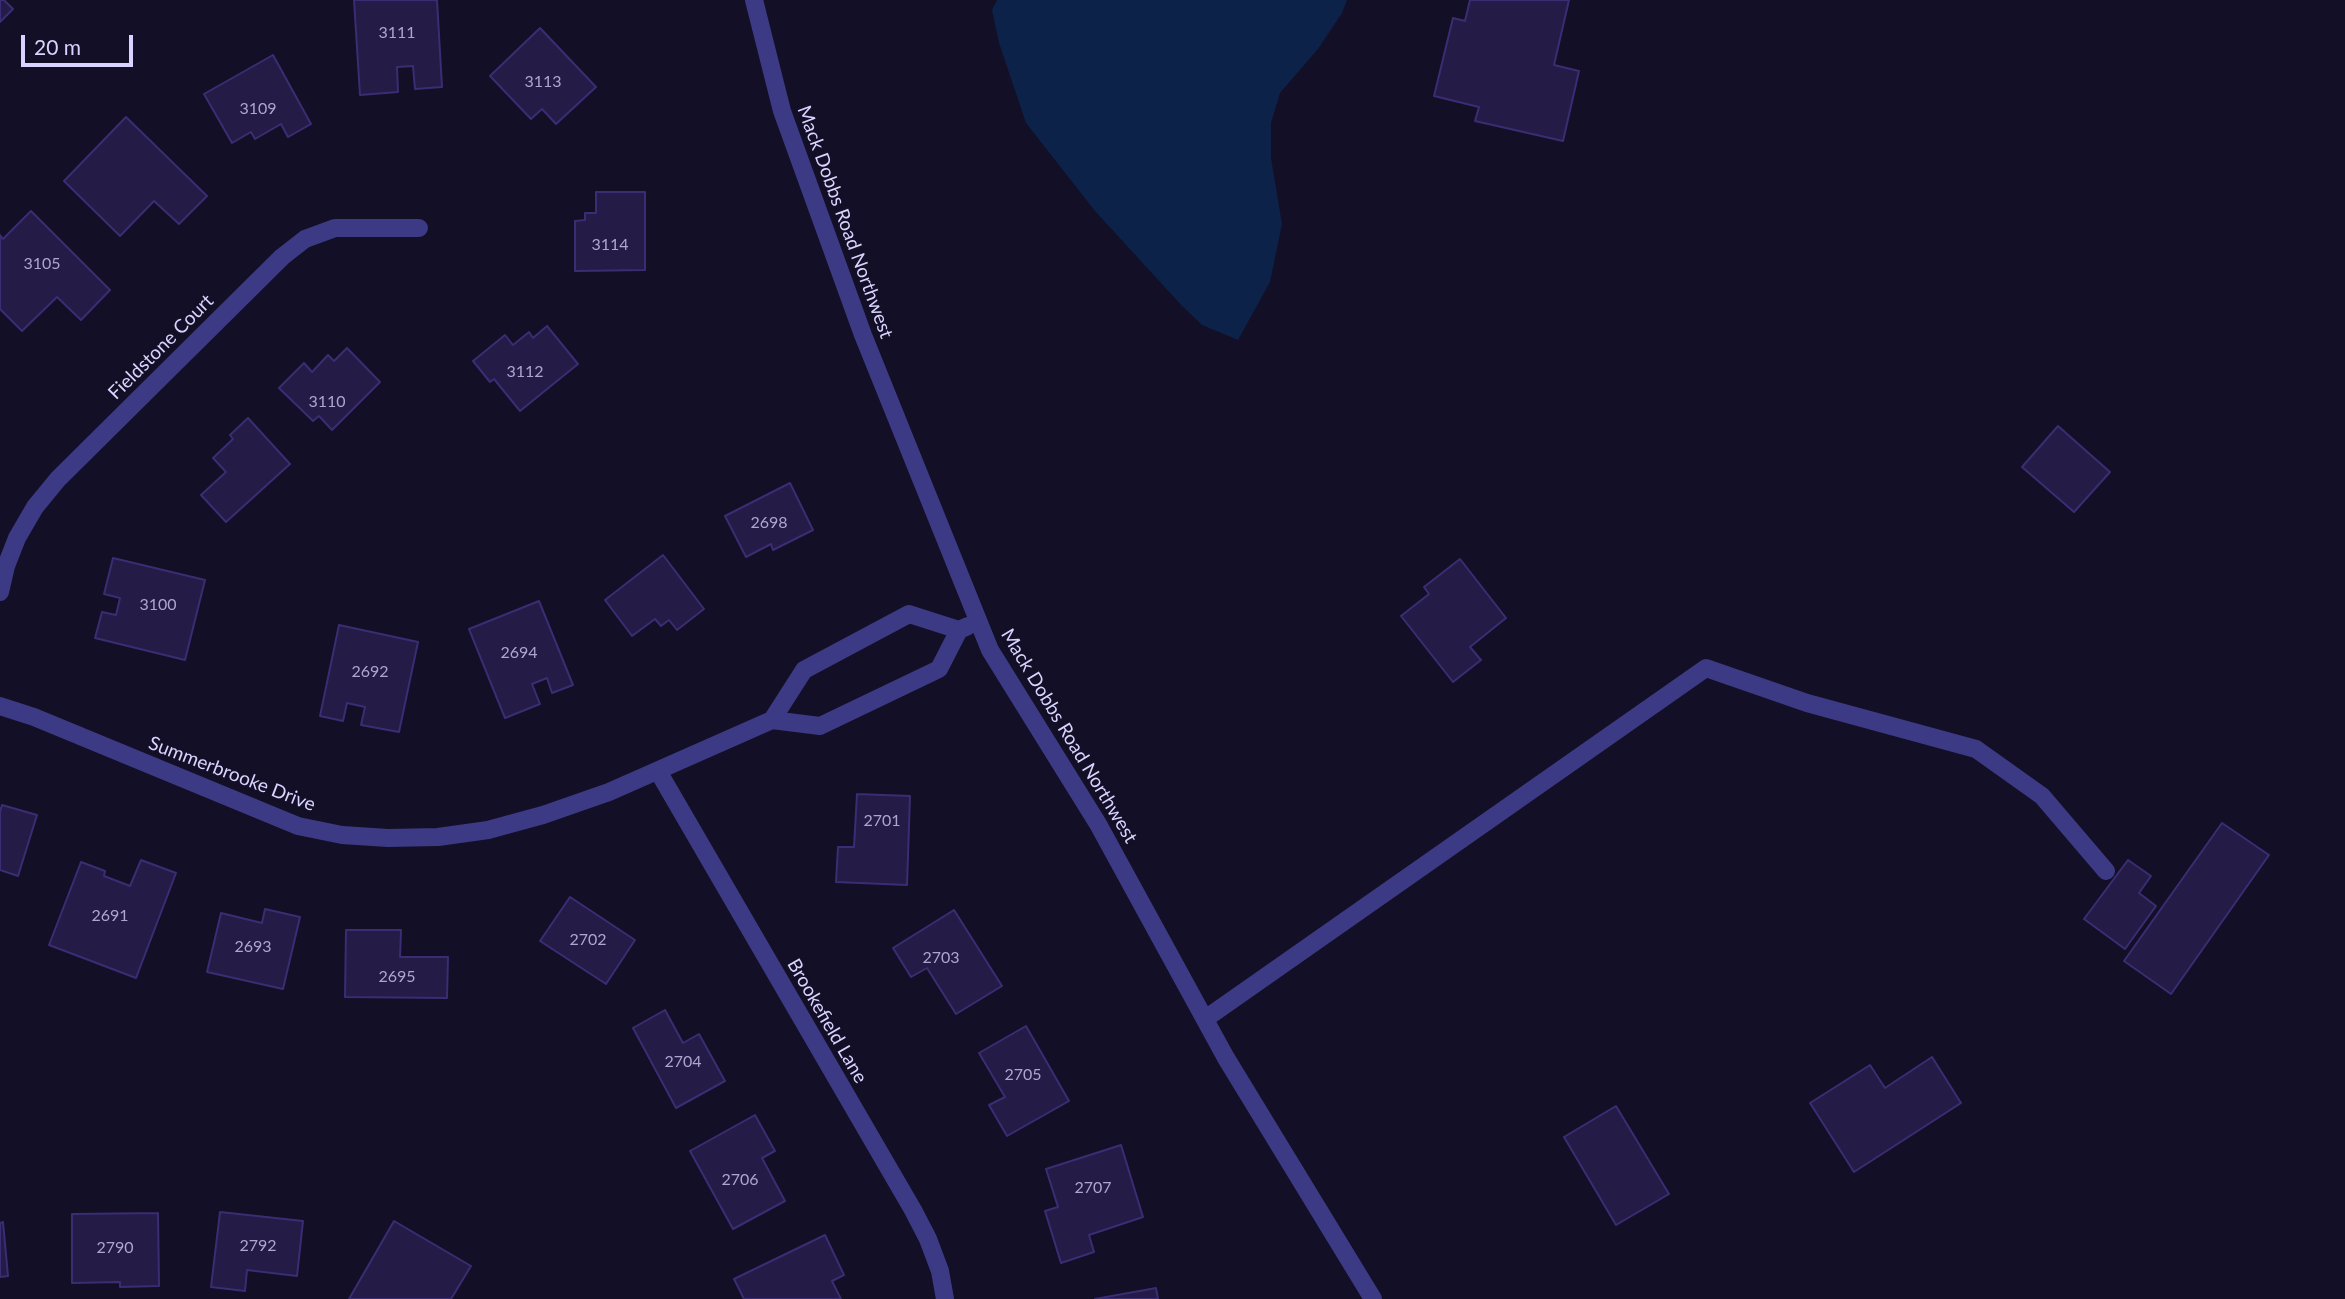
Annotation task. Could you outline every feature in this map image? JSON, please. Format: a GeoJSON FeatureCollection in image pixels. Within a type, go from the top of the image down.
{"type":"FeatureCollection","features":[{"type":"Feature","properties":{"kind":"street","name":"Mack Dobbs Road Northwest"},"geometry":{"type":"LineString","coordinates":[[754,0],[782,111],[858,322],[990,650],[1098,824],[1268,1128],[1373,1299]]}},
{"type":"Feature","properties":{"kind":"street","name":"Fieldstone Court"},"geometry":{"type":"LineString","coordinates":[[0,592],[17,538],[35,507],[58,479],[282,257],[306,239],[335,228],[419,228]]}},
{"type":"Feature","properties":{"kind":"street"},"geometry":{"type":"LineString","coordinates":[[959,630],[939,669],[820,726],[772,720],[804,670],[909,614],[959,630],[979,622]]}},
{"type":"Feature","properties":{"kind":"street"},"geometry":{"type":"LineString","coordinates":[[1205,1019],[1706,668],[1807,704],[1976,748],[2042,796],[2106,871]]}},
{"type":"Feature","properties":{"kind":"street","name":"Summerbrooke Drive"},"geometry":{"type":"LineString","coordinates":[[0,706],[34,716],[298,825],[342,835],[388,838],[488,830],[543,815],[658,771],[772,720]]}},
{"type":"Feature","properties":{"kind":"street","name":"Brookefield Lane"},"geometry":{"type":"LineString","coordinates":[[658,771],[913,1210],[940,1271],[945,1299]]}},
{"type":"Feature","properties":{"kind":"water"},"geometry":{"type":"Polygon","coordinates":[[[997,0],[1347,0],[1342,13],[1318,49],[1280,93],[1271,123],[1271,158],[1282,224],[1270,282],[1238,340],[1202,325],[1182,306],[1095,211],[1026,123],[999,43],[992,10],[997,0]]]}},
{"type":"Feature","properties":{"kind":"building"},"geometry":{"type":"Polygon","coordinates":[[[0,0],[4,0],[13,9],[0,22],[0,0]]]}},
{"type":"Feature","properties":{"kind":"building"},"geometry":{"type":"Polygon","coordinates":[[[354,0],[437,0],[442,87],[415,89],[413,66],[397,67],[398,92],[360,95],[354,0]]]}},
{"type":"Feature","properties":{"kind":"building"},"geometry":{"type":"Polygon","coordinates":[[[1470,0],[1569,0],[1554,65],[1579,71],[1563,141],[1475,121],[1479,107],[1434,96],[1453,18],[1465,21],[1470,0]]]}},
{"type":"Feature","properties":{"kind":"building"},"geometry":{"type":"Polygon","coordinates":[[[540,28],[596,87],[556,124],[542,109],[531,119],[490,76],[540,28]]]}},
{"type":"Feature","properties":{"kind":"building"},"geometry":{"type":"Polygon","coordinates":[[[273,55],[311,124],[288,137],[281,124],[255,139],[251,132],[232,143],[204,94],[273,55]]]}},
{"type":"Feature","properties":{"kind":"building"},"geometry":{"type":"Polygon","coordinates":[[[126,117],[207,196],[179,224],[154,201],[120,236],[64,181],[126,117]]]}},
{"type":"Feature","properties":{"kind":"building"},"geometry":{"type":"Polygon","coordinates":[[[596,192],[645,192],[645,270],[575,271],[575,221],[585,220],[585,213],[596,213],[596,192]]]}},
{"type":"Feature","properties":{"kind":"building"},"geometry":{"type":"Polygon","coordinates":[[[31,211],[110,290],[81,320],[57,297],[22,331],[0,309],[0,235],[3,239],[31,211]]]}},
{"type":"Feature","properties":{"kind":"building"},"geometry":{"type":"Polygon","coordinates":[[[547,326],[578,364],[520,411],[494,379],[490,382],[473,361],[505,335],[513,345],[529,332],[533,338],[547,326]]]}},
{"type":"Feature","properties":{"kind":"building"},"geometry":{"type":"Polygon","coordinates":[[[347,348],[380,382],[332,430],[319,416],[313,421],[279,388],[304,363],[312,372],[328,355],[334,361],[347,348]]]}},
{"type":"Feature","properties":{"kind":"building"},"geometry":{"type":"Polygon","coordinates":[[[248,418],[290,464],[226,522],[201,495],[226,472],[213,458],[233,439],[230,435],[248,418]]]}},
{"type":"Feature","properties":{"kind":"building"},"geometry":{"type":"Polygon","coordinates":[[[2058,426],[2110,472],[2074,512],[2022,467],[2058,426]]]}},
{"type":"Feature","properties":{"kind":"building"},"geometry":{"type":"Polygon","coordinates":[[[790,483],[813,530],[773,550],[771,544],[746,557],[725,516],[790,483]]]}},
{"type":"Feature","properties":{"kind":"building"},"geometry":{"type":"Polygon","coordinates":[[[663,555],[704,609],[677,630],[669,620],[661,626],[655,619],[632,636],[605,600],[663,555]]]}},
{"type":"Feature","properties":{"kind":"building"},"geometry":{"type":"Polygon","coordinates":[[[113,558],[205,580],[185,660],[95,638],[102,612],[116,615],[120,598],[104,594],[113,558]]]}},
{"type":"Feature","properties":{"kind":"building"},"geometry":{"type":"Polygon","coordinates":[[[1460,559],[1506,618],[1470,647],[1481,660],[1453,682],[1401,616],[1429,594],[1424,587],[1460,559]]]}},
{"type":"Feature","properties":{"kind":"building"},"geometry":{"type":"Polygon","coordinates":[[[539,601],[573,685],[552,693],[547,678],[532,684],[540,704],[505,718],[469,629],[539,601]]]}},
{"type":"Feature","properties":{"kind":"building"},"geometry":{"type":"Polygon","coordinates":[[[339,625],[418,642],[399,732],[361,725],[365,707],[347,703],[343,721],[320,716],[339,625]]]}},
{"type":"Feature","properties":{"kind":"building"},"geometry":{"type":"Polygon","coordinates":[[[857,794],[910,796],[907,885],[836,882],[838,847],[854,847],[857,794]]]}},
{"type":"Feature","properties":{"kind":"building"},"geometry":{"type":"Polygon","coordinates":[[[2,805],[37,815],[18,876],[0,870],[2,805]]]}},
{"type":"Feature","properties":{"kind":"building"},"geometry":{"type":"Polygon","coordinates":[[[2222,823],[2269,855],[2171,994],[2124,961],[2222,823]]]}},
{"type":"Feature","properties":{"kind":"building"},"geometry":{"type":"Polygon","coordinates":[[[141,860],[176,873],[136,978],[49,945],[81,862],[105,871],[104,876],[130,886],[141,860]]]}},
{"type":"Feature","properties":{"kind":"building"},"geometry":{"type":"Polygon","coordinates":[[[2128,860],[2151,876],[2139,893],[2156,906],[2125,949],[2084,919],[2128,860]]]}},
{"type":"Feature","properties":{"kind":"building"},"geometry":{"type":"Polygon","coordinates":[[[570,897],[635,940],[606,984],[540,941],[570,897]]]}},
{"type":"Feature","properties":{"kind":"building"},"geometry":{"type":"Polygon","coordinates":[[[265,909],[300,917],[283,989],[207,972],[221,913],[262,923],[265,909]]]}},
{"type":"Feature","properties":{"kind":"building"},"geometry":{"type":"Polygon","coordinates":[[[954,910],[1002,986],[956,1014],[927,968],[911,977],[893,948],[954,910]]]}},
{"type":"Feature","properties":{"kind":"building"},"geometry":{"type":"Polygon","coordinates":[[[346,930],[401,930],[400,957],[448,957],[447,998],[345,997],[346,930]]]}},
{"type":"Feature","properties":{"kind":"building"},"geometry":{"type":"Polygon","coordinates":[[[665,1010],[683,1043],[699,1034],[725,1081],[676,1108],[633,1028],[665,1010]]]}},
{"type":"Feature","properties":{"kind":"building"},"geometry":{"type":"Polygon","coordinates":[[[1026,1026],[1069,1101],[1007,1136],[989,1105],[1005,1097],[979,1053],[1026,1026]]]}},
{"type":"Feature","properties":{"kind":"building"},"geometry":{"type":"Polygon","coordinates":[[[1932,1057],[1961,1103],[1854,1172],[1810,1103],[1870,1065],[1885,1088],[1932,1057]]]}},
{"type":"Feature","properties":{"kind":"building"},"geometry":{"type":"Polygon","coordinates":[[[1616,1106],[1669,1194],[1616,1225],[1564,1137],[1616,1106]]]}},
{"type":"Feature","properties":{"kind":"building"},"geometry":{"type":"Polygon","coordinates":[[[755,1115],[775,1151],[762,1158],[785,1201],[733,1229],[690,1151],[755,1115]]]}},
{"type":"Feature","properties":{"kind":"building"},"geometry":{"type":"Polygon","coordinates":[[[1121,1145],[1143,1217],[1089,1235],[1094,1252],[1061,1263],[1045,1211],[1058,1207],[1046,1169],[1121,1145]]]}},
{"type":"Feature","properties":{"kind":"building"},"geometry":{"type":"Polygon","coordinates":[[[220,1212],[303,1221],[297,1276],[247,1270],[245,1291],[211,1287],[220,1212]]]}},
{"type":"Feature","properties":{"kind":"building"},"geometry":{"type":"Polygon","coordinates":[[[158,1213],[159,1286],[120,1287],[120,1282],[72,1283],[72,1214],[158,1213]]]}},
{"type":"Feature","properties":{"kind":"building"},"geometry":{"type":"Polygon","coordinates":[[[394,1221],[471,1266],[451,1299],[349,1299],[394,1221]]]}},
{"type":"Feature","properties":{"kind":"building"},"geometry":{"type":"Polygon","coordinates":[[[3,1222],[8,1276],[0,1277],[0,1223],[3,1222]]]}},
{"type":"Feature","properties":{"kind":"building"},"geometry":{"type":"Polygon","coordinates":[[[825,1235],[844,1275],[832,1281],[841,1299],[744,1299],[734,1279],[825,1235]]]}},
{"type":"Feature","properties":{"kind":"building"},"geometry":{"type":"Polygon","coordinates":[[[1156,1288],[1158,1299],[1095,1299],[1156,1288]]]}}]}
